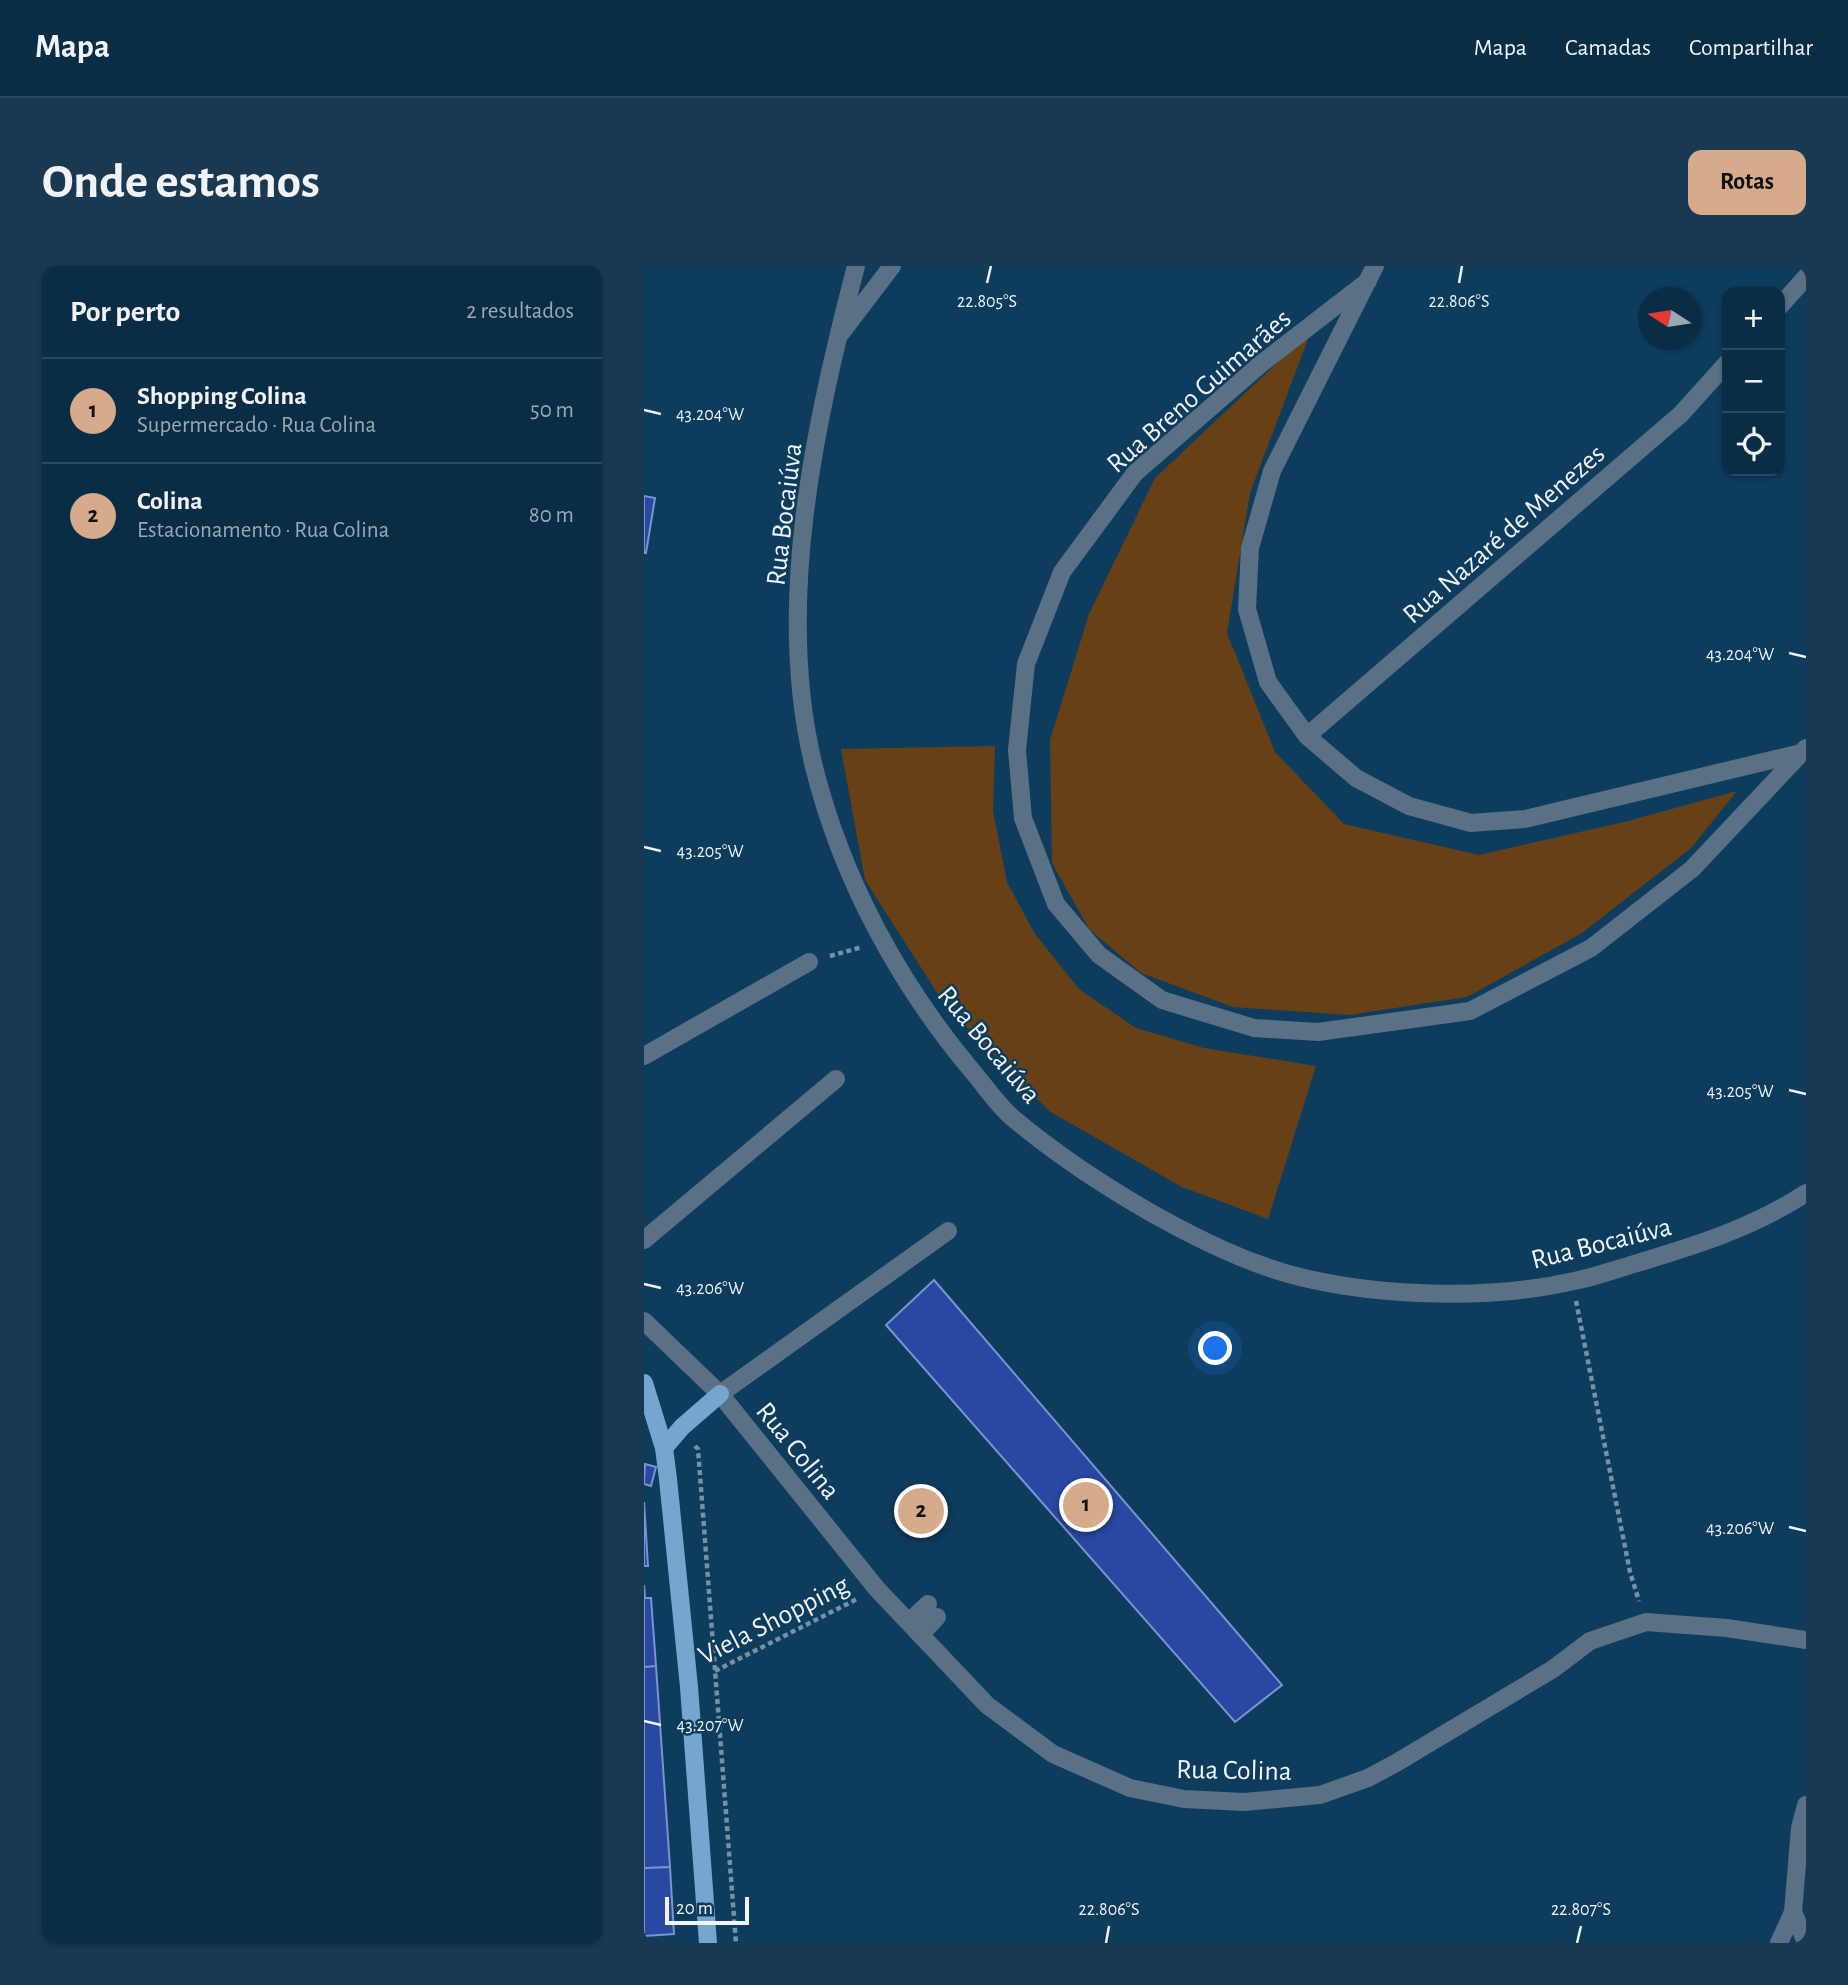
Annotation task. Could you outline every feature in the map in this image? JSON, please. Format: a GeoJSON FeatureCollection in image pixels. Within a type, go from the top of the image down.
{"type":"FeatureCollection","features":[{"type":"Feature","properties":{"kind":"main road"},"geometry":{"type":"LineString","coordinates":[[644,1382],[664,1448],[689,1687],[708,1943]]}},
{"type":"Feature","properties":{"kind":"main road"},"geometry":{"type":"LineString","coordinates":[[664,1448],[682,1427],[720,1394]]}},
{"type":"Feature","properties":{"kind":"street","name":"Rua Bocaiúva"},"geometry":{"type":"LineString","coordinates":[[856,266],[837,339],[798,574],[799,672],[814,765],[836,838],[882,942],[936,1028],[1010,1116],[1098,1183],[1210,1245],[1300,1277],[1387,1290],[1481,1293],[1572,1282],[1720,1236],[1771,1216],[1806,1193]]}},
{"type":"Feature","properties":{"kind":"street"},"geometry":{"type":"LineString","coordinates":[[837,339],[892,266]]}},
{"type":"Feature","properties":{"kind":"street"},"geometry":{"type":"LineString","coordinates":[[1372,274],[1272,471],[1250,548],[1247,609],[1268,682],[1307,736],[1356,778],[1398,801],[1471,823],[1525,818],[1804,751]]}},
{"type":"Feature","properties":{"kind":"street","name":"Rua Breno Guimarães"},"geometry":{"type":"LineString","coordinates":[[1372,274],[1262,363],[1135,472],[1062,572],[1026,664],[1017,750],[1023,818],[1056,904],[1099,955],[1162,1000],[1254,1028],[1318,1032],[1470,1011],[1591,948],[1642,909],[1692,869],[1804,751]]}},
{"type":"Feature","properties":{"kind":"street"},"geometry":{"type":"LineString","coordinates":[[1785,300],[1806,277]]}},
{"type":"Feature","properties":{"kind":"street","name":"Rua Nazaré de Menezes"},"geometry":{"type":"LineString","coordinates":[[1307,736],[1681,414],[1722,369]]}},
{"type":"Feature","properties":{"kind":"street"},"geometry":{"type":"LineString","coordinates":[[644,1056],[809,962]]}},
{"type":"Feature","properties":{"kind":"street"},"geometry":{"type":"LineString","coordinates":[[644,1240],[836,1079]]}},
{"type":"Feature","properties":{"kind":"street"},"geometry":{"type":"LineString","coordinates":[[720,1394],[948,1231]]}},
{"type":"Feature","properties":{"kind":"street","name":"Rua Colina"},"geometry":{"type":"LineString","coordinates":[[644,1321],[720,1394],[877,1589],[987,1705],[1053,1754],[1130,1788],[1184,1799],[1244,1801],[1320,1795],[1368,1778],[1553,1669],[1590,1641],[1646,1622],[1727,1628],[1806,1640]]}},
{"type":"Feature","properties":{"kind":"street"},"geometry":{"type":"LineString","coordinates":[[916,1628],[932,1611]]}},
{"type":"Feature","properties":{"kind":"street"},"geometry":{"type":"LineString","coordinates":[[1779,1943],[1793,1912],[1801,1828],[1806,1805]]}},
{"type":"Feature","properties":{"kind":"street"},"geometry":{"type":"LineString","coordinates":[[1793,1912],[1806,1941]]}},
{"type":"Feature","properties":{"kind":"path"},"geometry":{"type":"LineString","coordinates":[[809,962],[882,942]]}},
{"type":"Feature","properties":{"kind":"path"},"geometry":{"type":"LineString","coordinates":[[1572,1282],[1630,1572],[1646,1622]]}},
{"type":"Feature","properties":{"kind":"path","name":"Viela Shopping"},"geometry":{"type":"LineString","coordinates":[[689,1687],[715,1670],[877,1589]]}},
{"type":"Feature","properties":{"kind":"shaded area"},"geometry":{"type":"Polygon","coordinates":[[[1311,331],[1250,493],[1227,633],[1275,752],[1344,824],[1479,855],[1628,821],[1737,791],[1691,848],[1582,933],[1467,997],[1349,1015],[1233,1007],[1141,973],[1089,929],[1052,863],[1050,740],[1089,614],[1155,478],[1311,331]]]}},
{"type":"Feature","properties":{"kind":"shaded area"},"geometry":{"type":"Polygon","coordinates":[[[995,746],[993,811],[1007,882],[1035,934],[1080,990],[1136,1028],[1204,1048],[1316,1066],[1268,1219],[1182,1187],[1049,1111],[945,1005],[865,880],[841,749],[995,746]]]}},
{"type":"Feature","properties":{"kind":"building"},"geometry":{"type":"Polygon","coordinates":[[[644,496],[655,498],[646,553],[644,553],[644,496]]]}},
{"type":"Feature","properties":{"kind":"building"},"geometry":{"type":"Polygon","coordinates":[[[934,1280],[1282,1685],[1235,1722],[886,1325],[934,1280]]]}},
{"type":"Feature","properties":{"kind":"building"},"geometry":{"type":"Polygon","coordinates":[[[645,1464],[656,1467],[651,1486],[644,1484],[645,1464]]]}},
{"type":"Feature","properties":{"kind":"building"},"geometry":{"type":"Polygon","coordinates":[[[644,1502],[648,1566],[644,1566],[644,1502]]]}},
{"type":"Feature","properties":{"kind":"building"},"geometry":{"type":"Polygon","coordinates":[[[644,1585],[645,1598],[651,1598],[656,1666],[644,1667],[644,1585]]]}},
{"type":"Feature","properties":{"kind":"building"},"geometry":{"type":"Polygon","coordinates":[[[656,1666],[670,1867],[644,1868],[644,1667],[656,1666]]]}},
{"type":"Feature","properties":{"kind":"building"},"geometry":{"type":"Polygon","coordinates":[[[670,1867],[674,1934],[644,1936],[644,1868],[670,1867]]]}},
{"type":"Feature","properties":{"kind":"place","name":"Shopping Colina"},"geometry":{"type":"Point","coordinates":[1086,1505]}},
{"type":"Feature","properties":{"kind":"place","name":"Colina"},"geometry":{"type":"Point","coordinates":[921,1511]}}]}
